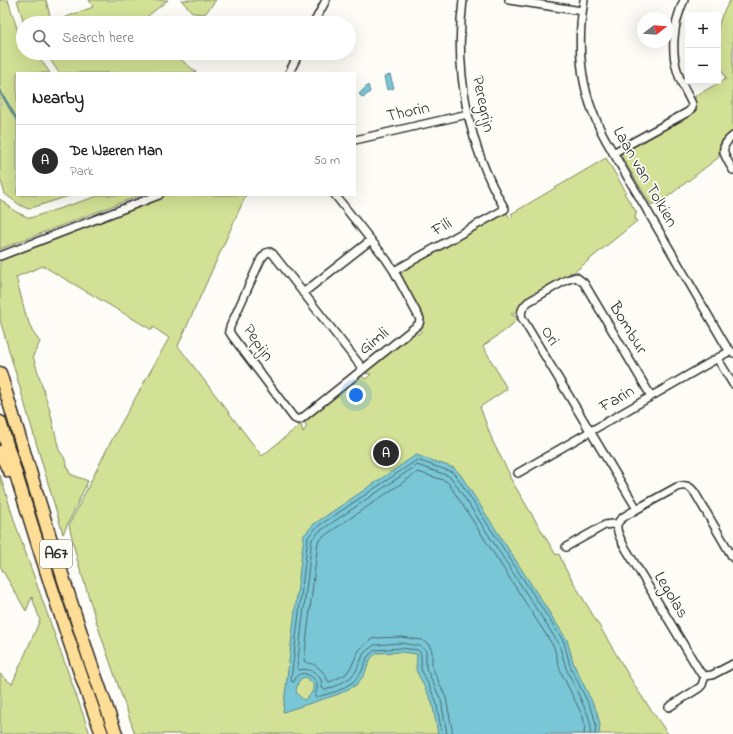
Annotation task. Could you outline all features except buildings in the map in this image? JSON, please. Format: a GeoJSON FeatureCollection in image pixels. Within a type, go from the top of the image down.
{"type":"FeatureCollection","features":[{"type":"Feature","properties":{"kind":"highway","name":"A67"},"geometry":{"type":"LineString","coordinates":[[0,373],[62,574],[90,661],[116,734]]}},
{"type":"Feature","properties":{"kind":"highway","name":"A67"},"geometry":{"type":"LineString","coordinates":[[0,422],[77,667],[102,734]]}},
{"type":"Feature","properties":{"kind":"highway","name":"A67"},"geometry":{"type":"LineString","coordinates":[[0,452],[24,500]]}},
{"type":"Feature","properties":{"kind":"street"},"geometry":{"type":"LineString","coordinates":[[318,16],[326,0]]}},
{"type":"Feature","properties":{"kind":"street","name":"Peregrijn"},"geometry":{"type":"LineString","coordinates":[[463,0],[460,41],[461,75],[468,114],[483,165],[505,209]]}},
{"type":"Feature","properties":{"kind":"street"},"geometry":{"type":"LineString","coordinates":[[509,0],[582,11]]}},
{"type":"Feature","properties":{"kind":"street","name":"Laan van Tolkien"},"geometry":{"type":"LineString","coordinates":[[584,0],[580,25],[582,72],[585,88],[596,122],[726,346],[732,352]]}},
{"type":"Feature","properties":{"kind":"street"},"geometry":{"type":"LineString","coordinates":[[613,153],[688,112],[692,108],[692,104],[677,72],[674,47],[676,25],[684,0]]}},
{"type":"Feature","properties":{"kind":"street"},"geometry":{"type":"LineString","coordinates":[[290,72],[296,60]]}},
{"type":"Feature","properties":{"kind":"street","name":"Thorin"},"geometry":{"type":"LineString","coordinates":[[356,140],[468,114]]}},
{"type":"Feature","properties":{"kind":"street"},"geometry":{"type":"LineString","coordinates":[[733,136],[726,142],[723,149],[723,154],[733,170]]}},
{"type":"Feature","properties":{"kind":"street"},"geometry":{"type":"LineString","coordinates":[[0,256],[156,196]]}},
{"type":"Feature","properties":{"kind":"street"},"geometry":{"type":"LineString","coordinates":[[336,196],[394,271]]}},
{"type":"Feature","properties":{"kind":"street","name":"Fili"},"geometry":{"type":"LineString","coordinates":[[394,271],[505,209]]}},
{"type":"Feature","properties":{"kind":"street"},"geometry":{"type":"LineString","coordinates":[[363,369],[303,293],[371,240]]}},
{"type":"Feature","properties":{"kind":"street","name":"Pepijn"},"geometry":{"type":"LineString","coordinates":[[301,419],[298,420],[294,418],[232,336],[230,327],[261,259],[268,252],[273,254],[303,293]]}},
{"type":"Feature","properties":{"kind":"street","name":"Gimli"},"geometry":{"type":"LineString","coordinates":[[301,419],[416,327],[420,322],[416,311],[394,271]]}},
{"type":"Feature","properties":{"kind":"street","name":"Bombur"},"geometry":{"type":"LineString","coordinates":[[576,277],[584,283],[651,396]]}},
{"type":"Feature","properties":{"kind":"street","name":"Ori"},"geometry":{"type":"LineString","coordinates":[[576,277],[566,280],[528,302],[522,308],[521,315],[590,432]]}},
{"type":"Feature","properties":{"kind":"street","name":"Farin"},"geometry":{"type":"LineString","coordinates":[[518,473],[717,358],[732,352]]}},
{"type":"Feature","properties":{"kind":"street"},"geometry":{"type":"LineString","coordinates":[[717,358],[733,384]]}},
{"type":"Feature","properties":{"kind":"street"},"geometry":{"type":"LineString","coordinates":[[590,432],[636,509]]}},
{"type":"Feature","properties":{"kind":"street"},"geometry":{"type":"LineString","coordinates":[[566,547],[605,526],[612,524],[617,525],[620,519],[636,509],[677,487],[687,485],[695,493],[733,558]]}},
{"type":"Feature","properties":{"kind":"street","name":"Legolas"},"geometry":{"type":"LineString","coordinates":[[617,525],[617,531],[623,544],[696,668],[702,675],[705,676]]}},
{"type":"Feature","properties":{"kind":"street"},"geometry":{"type":"LineString","coordinates":[[669,706],[699,688],[702,685],[705,676],[712,676],[733,664]]}},
{"type":"Feature","properties":{"kind":"green space"},"geometry":{"type":"Polygon","coordinates":[[[0,0],[8,0],[16,25],[16,60],[41,60],[49,72],[16,72],[16,196],[69,196],[28,209],[5,194],[0,178],[0,0]]]}},
{"type":"Feature","properties":{"kind":"green space"},"geometry":{"type":"Polygon","coordinates":[[[17,0],[46,0],[50,16],[22,16],[17,0]]]}},
{"type":"Feature","properties":{"kind":"green space"},"geometry":{"type":"Polygon","coordinates":[[[89,0],[168,0],[148,16],[69,16],[93,7],[89,0]]]}},
{"type":"Feature","properties":{"kind":"green space"},"geometry":{"type":"Polygon","coordinates":[[[181,0],[216,0],[205,14],[193,13],[181,0]]]}},
{"type":"Feature","properties":{"kind":"green space"},"geometry":{"type":"Polygon","coordinates":[[[733,0],[733,131],[720,144],[719,157],[657,205],[655,203],[651,205],[620,154],[695,111],[695,96],[717,84],[721,84],[721,82],[726,79],[721,68],[721,18],[729,2],[733,0]]]}},
{"type":"Feature","properties":{"kind":"green space"},"geometry":{"type":"Polygon","coordinates":[[[51,60],[181,60],[196,72],[58,72],[51,60]]]}},
{"type":"Feature","properties":{"kind":"green space"},"geometry":{"type":"Polygon","coordinates":[[[606,158],[626,192],[624,193],[637,213],[635,219],[637,221],[573,273],[569,273],[572,275],[522,304],[518,310],[518,315],[514,312],[511,314],[518,318],[510,327],[483,346],[507,389],[480,407],[493,442],[510,475],[509,476],[556,555],[559,554],[565,568],[638,691],[668,734],[135,734],[100,633],[77,559],[69,525],[109,445],[169,338],[153,327],[152,330],[43,266],[16,277],[25,312],[32,331],[40,342],[33,356],[50,411],[59,450],[64,457],[70,474],[88,481],[63,534],[0,320],[0,260],[142,206],[164,196],[246,196],[178,346],[262,456],[301,424],[303,432],[306,428],[304,421],[361,376],[366,379],[371,374],[363,373],[416,332],[418,335],[421,331],[420,328],[425,322],[400,275],[404,270],[505,210],[510,218],[513,216],[511,214],[606,158]]]}},
{"type":"Feature","properties":{"kind":"green space"},"geometry":{"type":"Polygon","coordinates":[[[98,196],[138,196],[0,249],[0,199],[16,212],[30,218],[98,196]]]}},
{"type":"Feature","properties":{"kind":"green space"},"geometry":{"type":"Polygon","coordinates":[[[0,475],[16,526],[90,734],[0,734],[0,674],[12,684],[40,620],[32,597],[26,611],[0,566],[0,475]]]}},
{"type":"Feature","properties":{"kind":"water"},"geometry":{"type":"Polygon","coordinates":[[[390,75],[394,88],[387,90],[384,77],[390,75]]]}},
{"type":"Feature","properties":{"kind":"water"},"geometry":{"type":"Polygon","coordinates":[[[368,85],[370,92],[363,98],[359,94],[368,85]]]}},
{"type":"Feature","properties":{"kind":"water"},"geometry":{"type":"Polygon","coordinates":[[[416,455],[454,468],[460,474],[567,640],[574,665],[597,712],[600,725],[599,734],[438,734],[432,702],[416,670],[417,654],[401,652],[377,653],[371,658],[364,675],[356,685],[339,694],[283,712],[304,535],[314,524],[416,455]],[[305,677],[300,679],[296,691],[304,700],[312,693],[313,683],[305,677]]]}},
{"type":"Feature","properties":{"kind":"waterway"},"geometry":{"type":"LineString","coordinates":[[0,91],[16,118]]}},
{"type":"Feature","properties":{"kind":"place","name":"De IJzeren Man"},"geometry":{"type":"Point","coordinates":[386,453]}}]}
